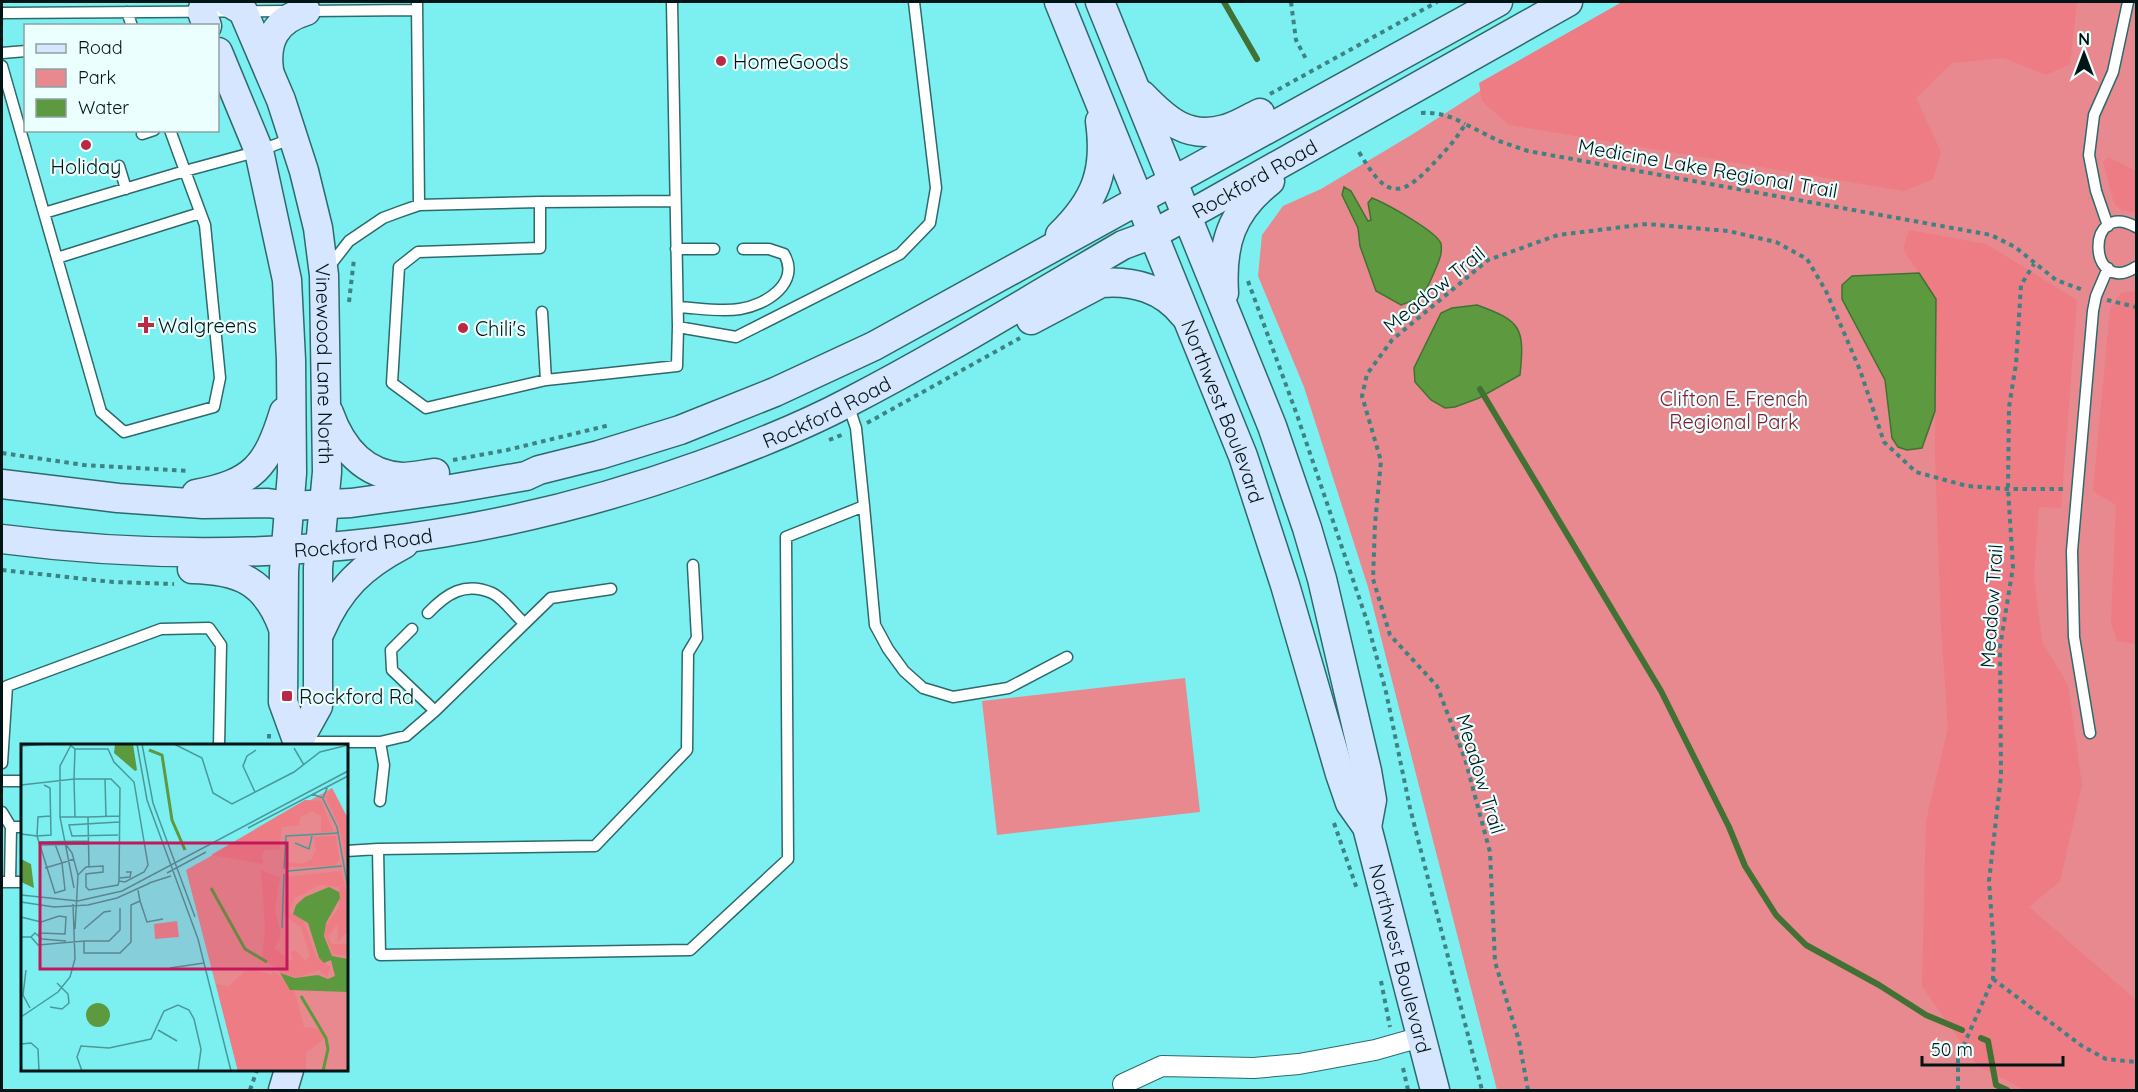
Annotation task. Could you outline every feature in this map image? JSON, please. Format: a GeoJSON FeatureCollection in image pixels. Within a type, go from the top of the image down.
{"type":"FeatureCollection","features":[{"type":"Feature","properties":{"kind":"main road","name":"Northwest Boulevard"},"geometry":{"type":"LineString","coordinates":[[1059,2],[1191,326],[1260,504],[1350,803],[1367,827],[1435,1090]]}},
{"type":"Feature","properties":{"kind":"main road","name":"Northwest Boulevard"},"geometry":{"type":"LineString","coordinates":[[1100,2],[1272,426],[1308,528],[1367,771],[1372,800],[1367,827]]}},
{"type":"Feature","properties":{"kind":"main road","name":"Rockford Road"},"geometry":{"type":"LineString","coordinates":[[2,484],[66,493],[203,504],[324,505],[451,489],[526,476],[539,470],[599,455],[680,430],[775,392],[874,346],[1498,2]]}},
{"type":"Feature","properties":{"kind":"main road","name":"Rockford Road"},"geometry":{"type":"LineString","coordinates":[[2,539],[115,550],[214,553],[320,548],[415,538],[504,522],[597,499],[664,478],[753,445],[848,403],[1123,245],[1153,234],[1568,2]]}},
{"type":"Feature","properties":{"kind":"main road","name":"Vinewood Lane North"},"geometry":{"type":"LineString","coordinates":[[217,10],[269,70],[304,171],[318,228],[324,275],[327,472],[320,548],[318,706],[298,744]]}},
{"type":"Feature","properties":{"kind":"main road"},"geometry":{"type":"LineString","coordinates":[[269,70],[267,50],[275,31],[289,18],[306,11]]}},
{"type":"Feature","properties":{"kind":"main road","name":"Vinewood Lane North"},"geometry":{"type":"LineString","coordinates":[[219,54],[259,151],[286,273],[289,301],[292,473],[285,550],[284,702],[298,744]]}},
{"type":"Feature","properties":{"kind":"main road"},"geometry":{"type":"LineString","coordinates":[[1135,88],[1168,121],[1191,130],[1207,132],[1226,129],[1327,77],[1358,78]]}},
{"type":"Feature","properties":{"kind":"main road"},"geometry":{"type":"LineString","coordinates":[[1031,259],[1071,224],[1084,208],[1099,177],[1103,144],[1095,89]]}},
{"type":"Feature","properties":{"kind":"main road"},"geometry":{"type":"LineString","coordinates":[[1224,307],[1223,261],[1233,224],[1242,208],[1255,193],[1276,176],[1291,158]]}},
{"type":"Feature","properties":{"kind":"main road"},"geometry":{"type":"LineString","coordinates":[[946,348],[977,348],[1007,335],[1101,283],[1128,283],[1156,291],[1178,308],[1191,326]]}},
{"type":"Feature","properties":{"kind":"main road"},"geometry":{"type":"LineString","coordinates":[[133,499],[208,492],[242,480],[255,471],[270,451],[291,387]]}},
{"type":"Feature","properties":{"kind":"main road"},"geometry":{"type":"LineString","coordinates":[[326,402],[336,431],[345,446],[362,463],[376,471],[402,477],[492,467],[526,476]]}},
{"type":"Feature","properties":{"kind":"main road"},"geometry":{"type":"LineString","coordinates":[[318,636],[330,610],[349,583],[371,564],[415,538]]}},
{"type":"Feature","properties":{"kind":"main road"},"geometry":{"type":"LineString","coordinates":[[2,555],[79,564],[138,568],[217,569],[235,573],[246,579],[270,601],[284,630]]}},
{"type":"Feature","properties":{"kind":"main road"},"geometry":{"type":"LineString","coordinates":[[283,1090],[289,1071]]}},
{"type":"Feature","properties":{"kind":"street"},"geometry":{"type":"LineString","coordinates":[[1123,1084],[1162,1066],[1254,1068],[1299,1064],[1375,1050],[1421,1037]]}},
{"type":"Feature","properties":{"kind":"lane"},"geometry":{"type":"LineString","coordinates":[[540,202],[540,248],[418,252],[399,267],[392,383],[426,408],[546,380],[677,366],[678,307],[672,2]]}},
{"type":"Feature","properties":{"kind":"lane"},"geometry":{"type":"LineString","coordinates":[[678,327],[736,336],[900,254],[930,223],[936,188],[914,2]]}},
{"type":"Feature","properties":{"kind":"lane"},"geometry":{"type":"LineString","coordinates":[[2108,226],[2096,191],[2089,155],[2094,115],[2113,72],[2128,2]]}},
{"type":"Feature","properties":{"kind":"lane"},"geometry":{"type":"LineString","coordinates":[[2,13],[306,11],[417,6],[419,205]]}},
{"type":"Feature","properties":{"kind":"lane"},"geometry":{"type":"LineString","coordinates":[[128,12],[131,24]]}},
{"type":"Feature","properties":{"kind":"lane"},"geometry":{"type":"LineString","coordinates":[[2,52],[24,51]]}},
{"type":"Feature","properties":{"kind":"lane"},"geometry":{"type":"LineString","coordinates":[[2,66],[101,412],[124,432],[214,407],[220,378],[205,225],[171,132]]}},
{"type":"Feature","properties":{"kind":"lane"},"geometry":{"type":"LineString","coordinates":[[142,134],[148,132]]}},
{"type":"Feature","properties":{"kind":"lane"},"geometry":{"type":"LineString","coordinates":[[44,213],[259,151],[294,138]]}},
{"type":"Feature","properties":{"kind":"lane"},"geometry":{"type":"LineString","coordinates":[[119,166],[126,189]]}},
{"type":"Feature","properties":{"kind":"lane"},"geometry":{"type":"LineString","coordinates":[[324,275],[349,241],[383,218],[419,205],[675,201]]}},
{"type":"Feature","properties":{"kind":"lane"},"geometry":{"type":"LineString","coordinates":[[57,258],[200,213]]}},
{"type":"Feature","properties":{"kind":"lane"},"geometry":{"type":"LineString","coordinates":[[2136,227],[2122,222],[2108,226],[2101,233],[2097,248],[2098,256],[2108,268],[2124,272],[2136,267]]}},
{"type":"Feature","properties":{"kind":"lane"},"geometry":{"type":"LineString","coordinates":[[676,249],[714,249]]}},
{"type":"Feature","properties":{"kind":"lane"},"geometry":{"type":"LineString","coordinates":[[678,307],[740,309],[774,295],[785,284],[789,275],[790,264],[784,254],[769,249],[743,249]]}},
{"type":"Feature","properties":{"kind":"lane"},"geometry":{"type":"LineString","coordinates":[[2090,733],[2074,637],[2072,551],[2093,311],[2096,296],[2108,268]]}},
{"type":"Feature","properties":{"kind":"lane"},"geometry":{"type":"LineString","coordinates":[[542,312],[546,380]]}},
{"type":"Feature","properties":{"kind":"lane"},"geometry":{"type":"LineString","coordinates":[[848,403],[856,428],[875,625],[888,649],[904,671],[923,688],[953,696],[1008,688],[1067,657]]}},
{"type":"Feature","properties":{"kind":"lane"},"geometry":{"type":"LineString","coordinates":[[378,849],[380,955],[690,950],[788,859],[786,537],[864,506]]}},
{"type":"Feature","properties":{"kind":"lane"},"geometry":{"type":"LineString","coordinates":[[348,851],[594,846],[687,750],[688,653],[697,638],[693,565]]}},
{"type":"Feature","properties":{"kind":"lane"},"geometry":{"type":"LineString","coordinates":[[428,613],[451,592],[471,587],[493,593],[524,622]]}},
{"type":"Feature","properties":{"kind":"lane"},"geometry":{"type":"LineString","coordinates":[[298,744],[380,742],[406,736],[435,711],[550,598],[612,589]]}},
{"type":"Feature","properties":{"kind":"lane"},"geometry":{"type":"LineString","coordinates":[[2,764],[4,684],[161,629],[209,628],[221,645],[219,744]]}},
{"type":"Feature","properties":{"kind":"lane"},"geometry":{"type":"LineString","coordinates":[[412,628],[392,650],[392,670],[435,711]]}},
{"type":"Feature","properties":{"kind":"lane"},"geometry":{"type":"LineString","coordinates":[[380,742],[384,765],[380,801]]}},
{"type":"Feature","properties":{"kind":"lane"},"geometry":{"type":"LineString","coordinates":[[2,781],[21,781]]}},
{"type":"Feature","properties":{"kind":"lane"},"geometry":{"type":"LineString","coordinates":[[2,812],[17,827],[6,882]]}},
{"type":"Feature","properties":{"kind":"path"},"geometry":{"type":"LineString","coordinates":[[1291,2],[1296,40],[1306,59]]}},
{"type":"Feature","properties":{"kind":"path"},"geometry":{"type":"LineString","coordinates":[[1265,97],[1437,2]]}},
{"type":"Feature","properties":{"kind":"path","name":"Medicine Lake Regional Trail"},"geometry":{"type":"LineString","coordinates":[[1359,152],[1372,174],[1384,185],[1393,189],[1410,187],[1440,157],[1466,124],[1499,141],[1528,151],[1991,235],[2005,241],[2056,280],[2086,291]]}},
{"type":"Feature","properties":{"kind":"path","name":"Meadow Trail"},"geometry":{"type":"LineString","coordinates":[[1528,1090],[1519,1041],[1495,962],[1490,852],[1466,759],[1437,686],[1390,635],[1373,579],[1381,461],[1362,396],[1367,374],[1392,340],[1488,260],[1558,235],[1647,224],[1728,231],[1776,242],[1807,259],[1826,291],[1860,370],[1884,442],[1916,472],[1967,486],[2008,489],[2013,567],[2000,647],[2001,776],[1989,881],[1994,979]]}},
{"type":"Feature","properties":{"kind":"path"},"geometry":{"type":"LineString","coordinates":[[349,241],[355,256],[349,305]]}},
{"type":"Feature","properties":{"kind":"path"},"geometry":{"type":"LineString","coordinates":[[2034,264],[2021,285],[2016,364],[2009,407],[2008,489],[2078,489]]}},
{"type":"Feature","properties":{"kind":"path"},"geometry":{"type":"LineString","coordinates":[[2105,300],[2136,307]]}},
{"type":"Feature","properties":{"kind":"path"},"geometry":{"type":"LineString","coordinates":[[447,461],[507,450],[618,424]]}},
{"type":"Feature","properties":{"kind":"path"},"geometry":{"type":"LineString","coordinates":[[2,453],[95,466],[199,471]]}},
{"type":"Feature","properties":{"kind":"path"},"geometry":{"type":"LineString","coordinates":[[2,570],[113,582],[176,584]]}},
{"type":"Feature","properties":{"kind":"path"},"geometry":{"type":"LineString","coordinates":[[1958,1090],[1958,1058],[1994,979],[2082,1046],[2106,1059],[2136,1062]]}},
{"type":"Feature","properties":{"kind":"path"},"geometry":{"type":"LineString","coordinates":[[250,1090],[257,1071]]}},
{"type":"Feature","properties":{"kind":"green space","name":"Clifton E. French Regional Park"},"geometry":{"type":"Polygon","coordinates":[[[1639,2],[2136,2],[2136,1090],[1497,1090],[1368,587],[1304,387],[1258,276],[1262,235],[1283,206],[1321,189],[1491,84],[1639,2]]]}},
{"type":"Feature","properties":{"kind":"green space"},"geometry":{"type":"Polygon","coordinates":[[[1185,678],[1200,812],[997,835],[982,701],[1185,678]]]}},
{"type":"Feature","properties":{"kind":"shaded area"},"geometry":{"type":"Polygon","coordinates":[[[1622,2],[2077,2],[2070,64],[2046,75],[2004,58],[1952,63],[1916,98],[1941,152],[1933,179],[1904,191],[1509,125],[1482,101],[1479,83],[1622,2]]]}},
{"type":"Feature","properties":{"kind":"shaded area"},"geometry":{"type":"Polygon","coordinates":[[[2108,157],[2136,171],[2136,213],[2121,210],[2114,203],[2103,162],[2108,157]]]}},
{"type":"Feature","properties":{"kind":"shaded area"},"geometry":{"type":"Polygon","coordinates":[[[1909,230],[1986,244],[2077,300],[2061,508],[2039,507],[2034,575],[2042,642],[2068,685],[2082,785],[2060,881],[2029,907],[2136,1000],[2136,1090],[2025,1090],[1977,1065],[1922,986],[1926,821],[1948,728],[1941,627],[1935,454],[1936,299],[1903,249],[1909,230]]]}},
{"type":"Feature","properties":{"kind":"shaded area"},"geometry":{"type":"Polygon","coordinates":[[[2136,291],[2136,644],[2117,641],[2111,622],[2116,505],[2093,491],[2110,309],[2121,293],[2136,291]]]}},
{"type":"Feature","properties":{"kind":"water"},"geometry":{"type":"Polygon","coordinates":[[[1344,187],[1351,191],[1368,221],[1371,220],[1368,203],[1372,198],[1410,218],[1438,239],[1441,244],[1439,260],[1428,287],[1414,300],[1401,305],[1376,291],[1360,246],[1358,228],[1342,195],[1344,187]]]}},
{"type":"Feature","properties":{"kind":"water"},"geometry":{"type":"Polygon","coordinates":[[[1919,273],[1936,299],[1935,411],[1922,448],[1907,450],[1898,447],[1892,438],[1885,380],[1842,299],[1842,285],[1852,276],[1919,273]]]}},
{"type":"Feature","properties":{"kind":"water"},"geometry":{"type":"Polygon","coordinates":[[[1477,305],[1503,316],[1517,328],[1522,346],[1520,375],[1479,398],[1455,407],[1445,408],[1431,400],[1415,382],[1414,368],[1441,313],[1452,308],[1477,305]]]}},
{"type":"Feature","properties":{"kind":"waterway"},"geometry":{"type":"LineString","coordinates":[[1224,2],[1257,59]]}},
{"type":"Feature","properties":{"kind":"waterway"},"geometry":{"type":"LineString","coordinates":[[1480,389],[1661,691],[1729,827],[1745,866],[1776,915],[1806,945],[1879,985],[1926,1015],[1962,1030]]}},
{"type":"Feature","properties":{"kind":"waterway"},"geometry":{"type":"LineString","coordinates":[[1981,1038],[1988,1041],[1996,1085],[2007,1090]]}},
{"type":"Feature","properties":{"kind":"place","name":"HomeGoods"},"geometry":{"type":"Point","coordinates":[721,61]}},
{"type":"Feature","properties":{"kind":"place","name":"Holiday"},"geometry":{"type":"Point","coordinates":[86,145]}},
{"type":"Feature","properties":{"kind":"place","name":"Walgreens"},"geometry":{"type":"Point","coordinates":[146,325]}},
{"type":"Feature","properties":{"kind":"place","name":"Chili's"},"geometry":{"type":"Point","coordinates":[463,328]}},
{"type":"Feature","properties":{"kind":"place","name":"Rockford Rd"},"geometry":{"type":"Point","coordinates":[287,696]}}]}
